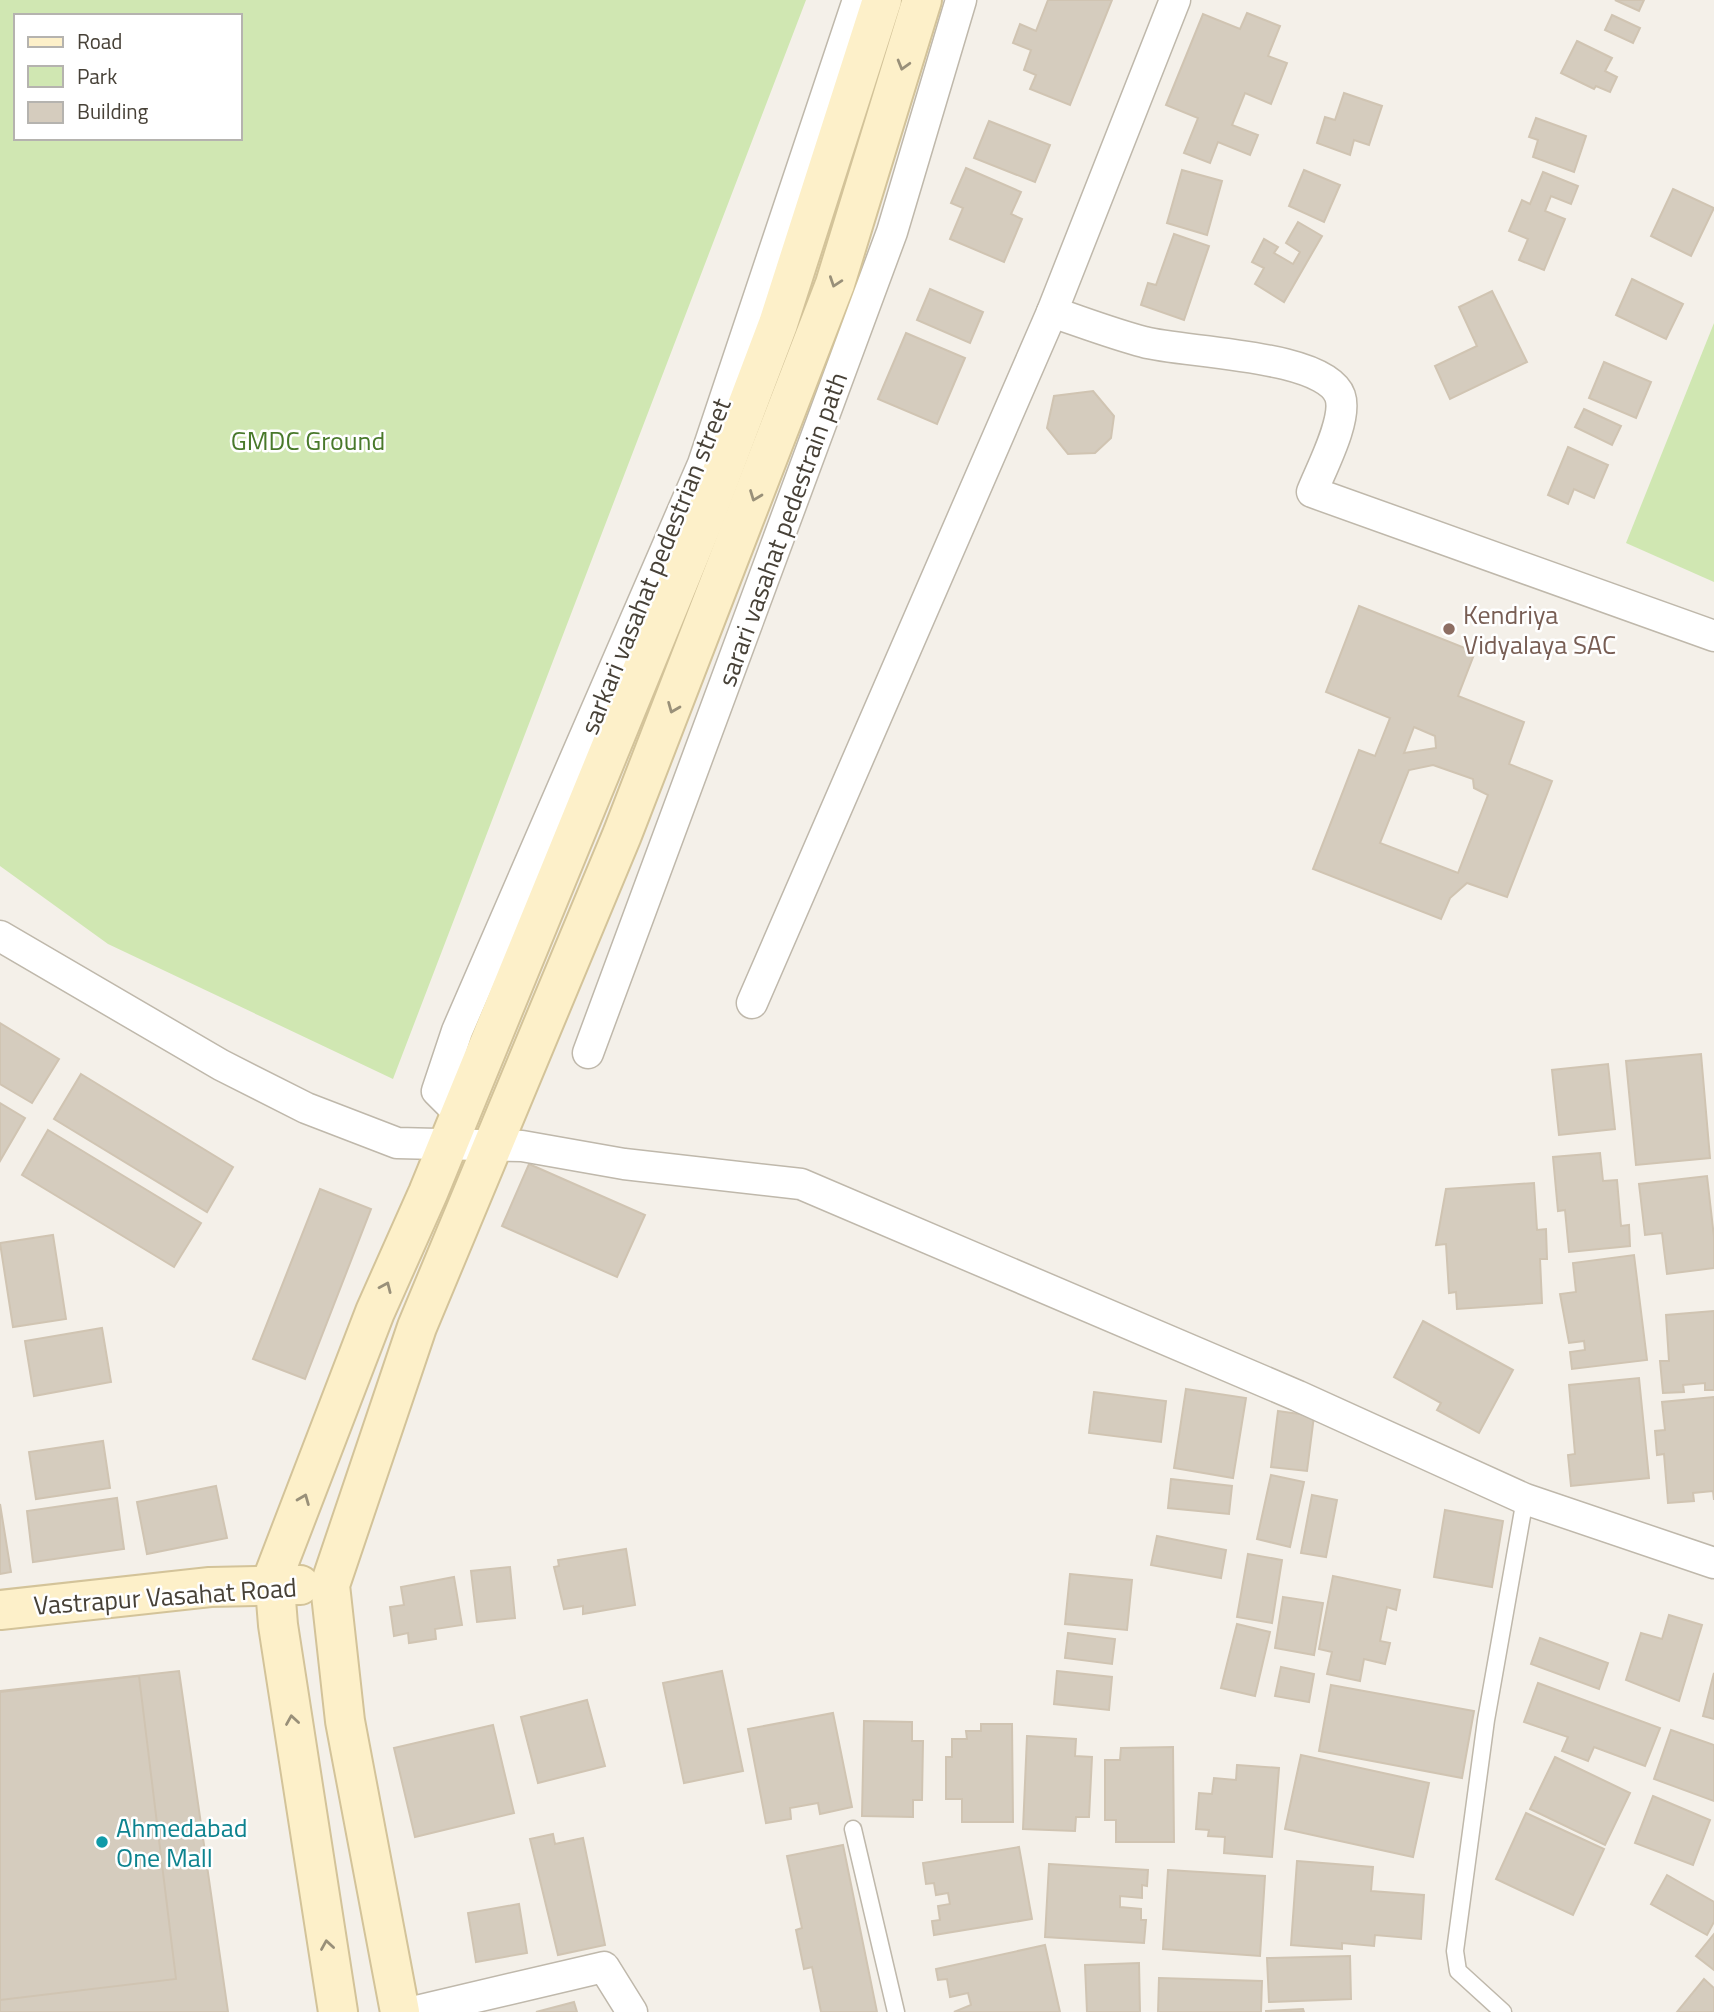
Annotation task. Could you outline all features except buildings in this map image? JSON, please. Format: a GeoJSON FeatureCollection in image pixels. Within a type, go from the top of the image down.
{"type":"FeatureCollection","features":[{"type":"Feature","properties":{"kind":"street","name":"sarkari vasahat pedestrian street"},"geometry":{"type":"LineString","coordinates":[[454,1129],[437,1091],[457,1031],[704,464],[858,0]]}},
{"type":"Feature","properties":{"kind":"street"},"geometry":{"type":"LineString","coordinates":[[338,2012],[279,1637],[274,1575],[375,1312],[454,1129],[705,517],[778,324],[882,0]]}},
{"type":"Feature","properties":{"kind":"street"},"geometry":{"type":"LineString","coordinates":[[400,2012],[345,1721],[330,1584],[417,1327],[622,835],[787,411],[869,181],[922,0]]}},
{"type":"Feature","properties":{"kind":"street","name":"sarari vasahat pedestrain path"},"geometry":{"type":"LineString","coordinates":[[587,1053],[892,232],[961,0]]}},
{"type":"Feature","properties":{"kind":"street"},"geometry":{"type":"LineString","coordinates":[[752,1003],[1052,312],[1175,0]]}},
{"type":"Feature","properties":{"kind":"street"},"geometry":{"type":"LineString","coordinates":[[1052,312],[1145,343],[1227,351],[1322,375],[1340,395],[1341,418],[1312,492],[1714,636]]}},
{"type":"Feature","properties":{"kind":"street"},"geometry":{"type":"LineString","coordinates":[[0,936],[221,1065],[306,1108],[397,1143],[454,1129],[493,1145],[522,1146],[624,1164],[801,1184],[1298,1396],[1525,1499],[1714,1563]]}},
{"type":"Feature","properties":{"kind":"street","name":"Vastrapur Vasahat Road"},"geometry":{"type":"LineString","coordinates":[[0,1610],[211,1587],[330,1584]]}},
{"type":"Feature","properties":{"kind":"street"},"geometry":{"type":"LineString","coordinates":[[412,2012],[604,1967],[632,2012]]}},
{"type":"Feature","properties":{"kind":"lane"},"geometry":{"type":"LineString","coordinates":[[1503,2012],[1458,1971],[1455,1951],[1486,1720],[1525,1499]]}},
{"type":"Feature","properties":{"kind":"lane"},"geometry":{"type":"LineString","coordinates":[[853,1829],[896,2012]]}},
{"type":"Feature","properties":{"kind":"green space","name":"GMDC Ground"},"geometry":{"type":"Polygon","coordinates":[[[0,0],[806,0],[393,1079],[108,944],[0,866],[0,0]]]}},
{"type":"Feature","properties":{"kind":"green space"},"geometry":{"type":"Polygon","coordinates":[[[1714,323],[1714,582],[1626,543],[1714,323]]]}},
{"type":"Feature","properties":{"kind":"place","name":"Kendriya Vidyalaya SAC"},"geometry":{"type":"Point","coordinates":[1449,629]}},
{"type":"Feature","properties":{"kind":"place","name":"Ahmedabad One Mall"},"geometry":{"type":"Point","coordinates":[102,1842]}}]}
